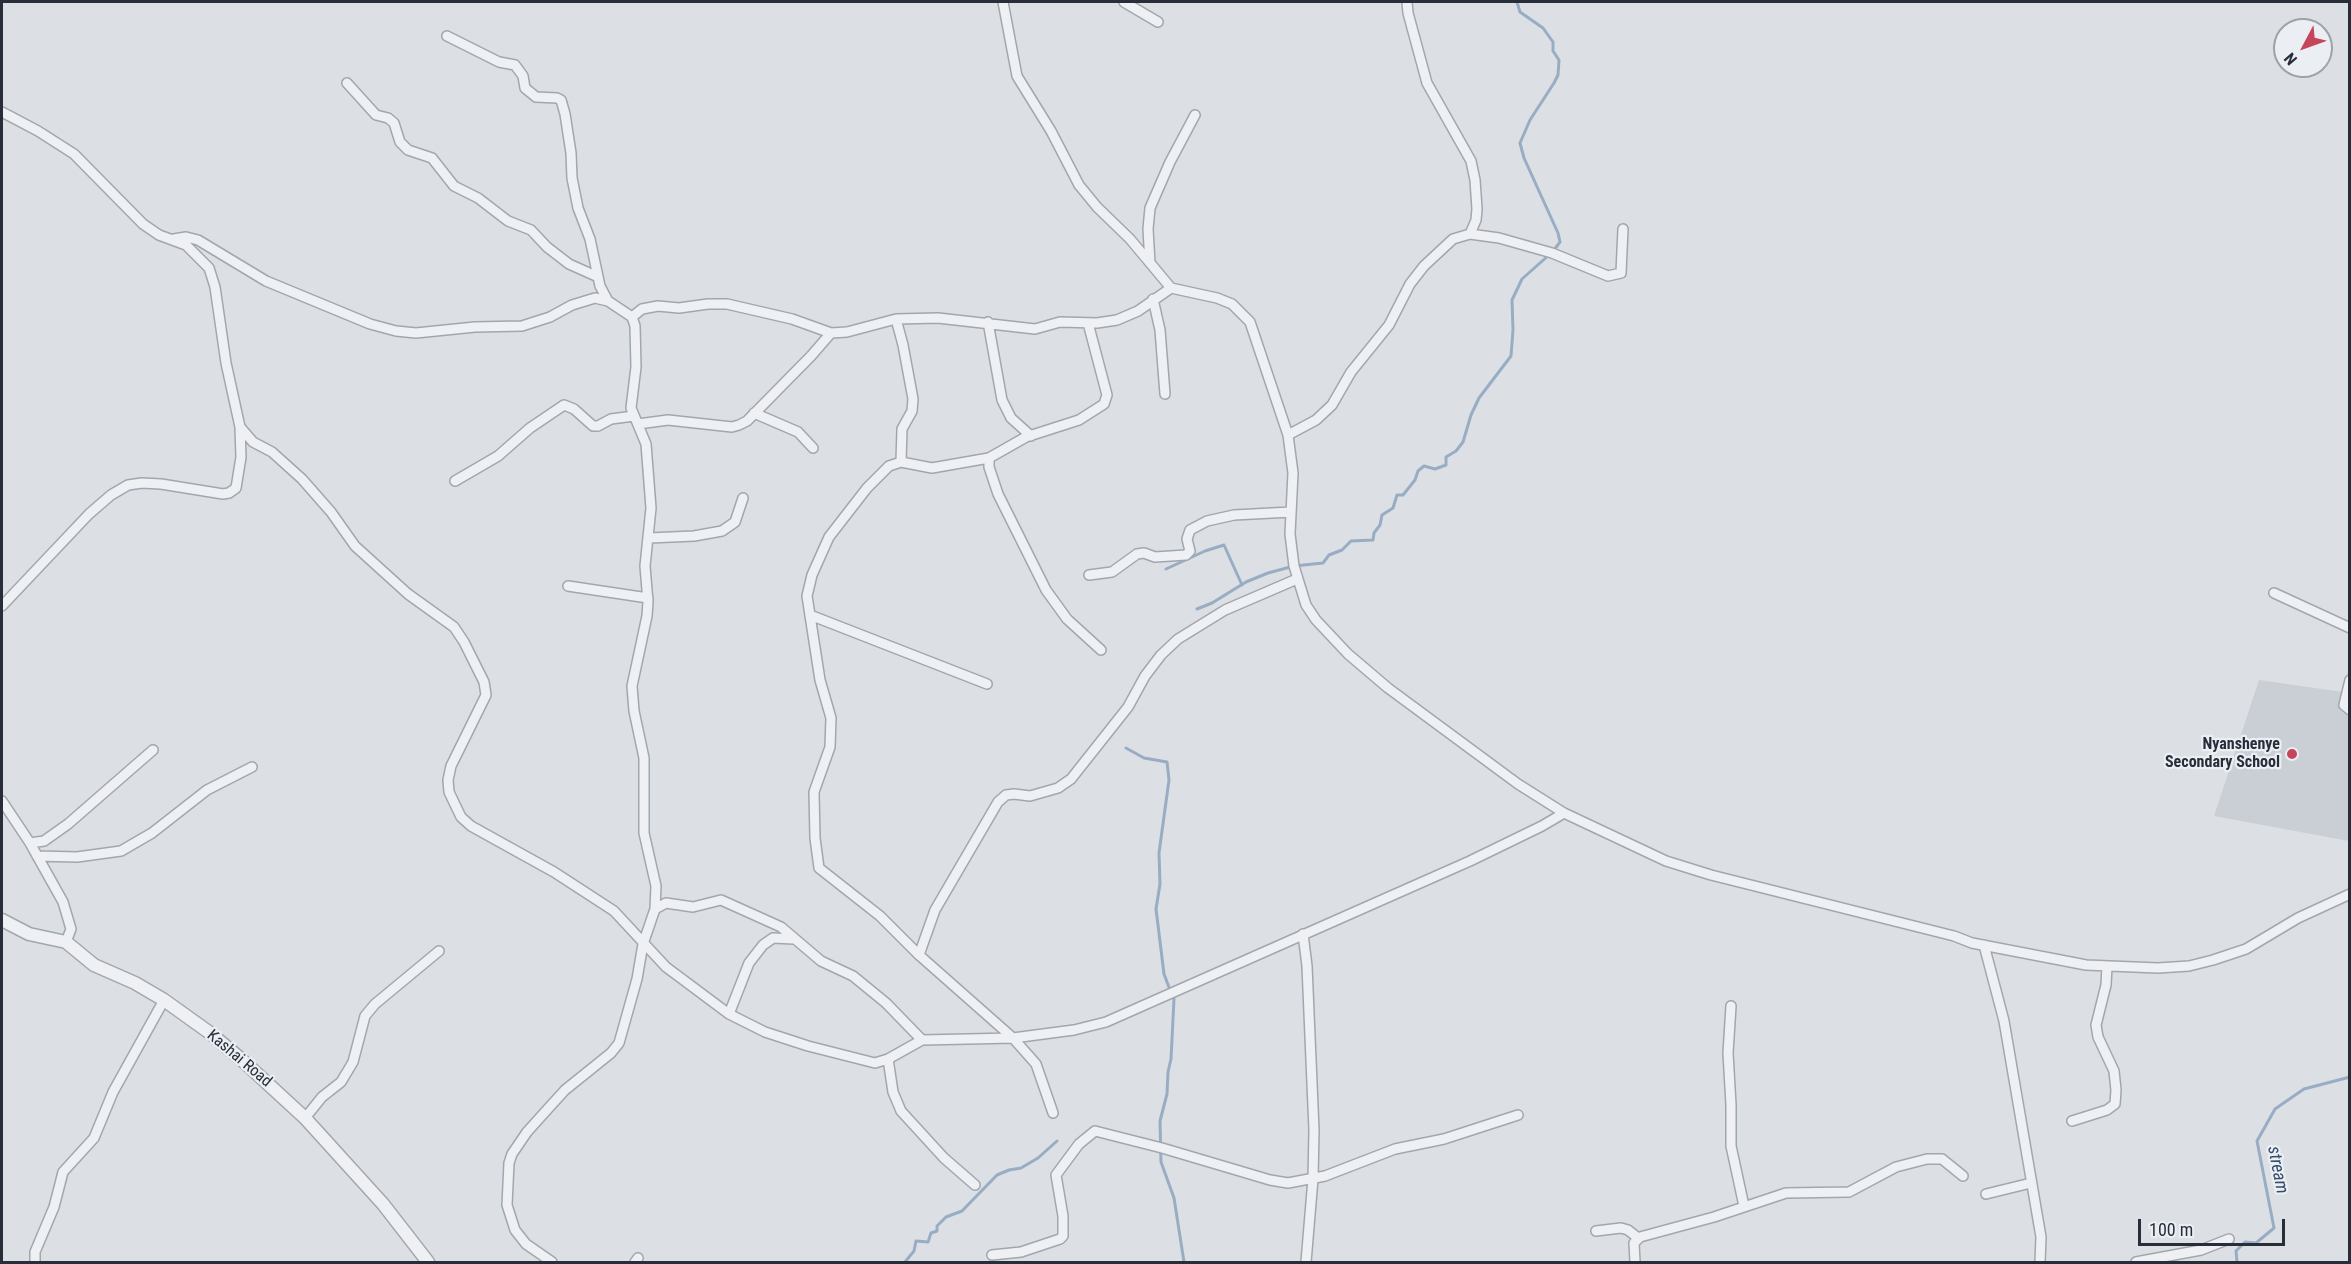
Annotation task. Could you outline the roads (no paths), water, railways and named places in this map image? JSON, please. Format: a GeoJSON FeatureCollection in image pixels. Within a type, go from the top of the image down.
{"type":"FeatureCollection","features":[{"type":"Feature","properties":{"kind":"street"},"geometry":{"type":"LineString","coordinates":[[1003,2],[1017,76],[1051,131],[1079,185],[1171,288],[1200,293],[1232,304],[1250,322],[1288,435],[1293,472],[1290,534],[1297,579],[1305,604],[1316,620],[1348,654],[1407,702],[1518,784],[1564,813],[1637,848],[1687,868],[1984,945],[2086,965],[2189,966],[2213,960],[2246,949],[2298,918],[2349,894]]}},
{"type":"Feature","properties":{"kind":"street"},"geometry":{"type":"LineString","coordinates":[[1124,2],[1158,22]]}},
{"type":"Feature","properties":{"kind":"street"},"geometry":{"type":"LineString","coordinates":[[1407,2],[1427,83],[1471,161],[1477,209],[1476,220],[1470,234]]}},
{"type":"Feature","properties":{"kind":"street"},"geometry":{"type":"LineString","coordinates":[[447,36],[500,62],[515,65],[523,76],[525,88],[536,97],[561,100],[578,208],[590,239],[598,278],[608,301]]}},
{"type":"Feature","properties":{"kind":"street"},"geometry":{"type":"LineString","coordinates":[[347,83],[376,115],[388,118],[394,123],[400,142],[408,150],[432,158],[454,186],[478,198],[508,221],[531,230],[547,247],[569,264],[598,278]]}},
{"type":"Feature","properties":{"kind":"street"},"geometry":{"type":"LineString","coordinates":[[2,112],[74,154],[142,224],[159,235],[198,240],[266,281],[370,324],[396,331],[416,333],[475,327],[522,326],[595,298],[608,301],[632,317],[635,326],[636,367],[630,401],[646,444],[651,508],[645,566],[647,616],[632,686],[634,711],[644,758],[644,833],[656,886],[655,909],[643,944],[637,979],[619,1043],[611,1053],[565,1090],[527,1132],[512,1154],[509,1163],[507,1205],[515,1230],[526,1244],[552,1263]]}},
{"type":"Feature","properties":{"kind":"street"},"geometry":{"type":"LineString","coordinates":[[1150,263],[1148,229],[1150,208],[1170,162],[1196,115]]}},
{"type":"Feature","properties":{"kind":"street"},"geometry":{"type":"LineString","coordinates":[[1288,435],[1316,420],[1332,405],[1351,372],[1389,325],[1410,284],[1424,266],[1454,240],[1470,234],[1499,238],[1533,247],[1608,276],[1621,273],[1623,229]]}},
{"type":"Feature","properties":{"kind":"street"},"geometry":{"type":"LineString","coordinates":[[2,606],[90,513],[111,495],[128,485],[161,484],[223,494],[236,488],[241,457],[240,427],[226,363],[215,287],[209,268],[186,245],[174,238]]}},
{"type":"Feature","properties":{"kind":"street"},"geometry":{"type":"LineString","coordinates":[[632,317],[642,309],[658,306],[679,309],[708,304],[727,304],[792,319],[831,333],[847,332],[896,319],[938,318],[988,322],[1026,329],[1060,322],[1088,323],[1117,320],[1138,311],[1171,288]]}},
{"type":"Feature","properties":{"kind":"street"},"geometry":{"type":"LineString","coordinates":[[1153,299],[1160,330],[1165,394]]}},
{"type":"Feature","properties":{"kind":"street"},"geometry":{"type":"LineString","coordinates":[[896,319],[913,399],[912,411],[902,429],[901,462]]}},
{"type":"Feature","properties":{"kind":"street"},"geometry":{"type":"LineString","coordinates":[[988,322],[1002,400],[1011,418],[1030,436]]}},
{"type":"Feature","properties":{"kind":"street"},"geometry":{"type":"LineString","coordinates":[[1053,1113],[1036,1064],[1013,1038],[919,955],[880,916],[819,868],[815,838],[814,792],[830,747],[831,718],[820,680],[807,596],[809,583],[829,537],[879,474],[890,466],[901,462],[932,468],[989,458],[1030,436],[1079,420],[1104,404],[1107,395],[1088,323]]}},
{"type":"Feature","properties":{"kind":"street"},"geometry":{"type":"LineString","coordinates":[[455,481],[498,456],[530,428],[564,405],[574,409],[593,426],[611,419],[676,420],[732,427],[747,421],[812,356],[831,333]]}},
{"type":"Feature","properties":{"kind":"street"},"geometry":{"type":"LineString","coordinates":[[754,412],[798,432],[813,448]]}},
{"type":"Feature","properties":{"kind":"street"},"geometry":{"type":"LineString","coordinates":[[240,427],[253,442],[272,452],[302,479],[331,512],[355,546],[408,594],[454,627],[464,642],[484,682],[486,695],[451,766],[448,780],[449,792],[462,817],[471,826],[554,872],[614,911],[666,967],[729,1014],[765,1032],[808,1046],[874,1063],[888,1059],[922,1040],[1013,1038],[1074,1030],[1106,1022],[1470,861],[1564,813]]}},
{"type":"Feature","properties":{"kind":"street"},"geometry":{"type":"LineString","coordinates":[[989,458],[989,467],[998,494],[1025,551],[1047,590],[1067,619],[1101,650]]}},
{"type":"Feature","properties":{"kind":"street"},"geometry":{"type":"LineString","coordinates":[[649,538],[694,536],[723,531],[735,522],[743,498]]}},
{"type":"Feature","properties":{"kind":"street"},"geometry":{"type":"LineString","coordinates":[[1089,575],[1112,572],[1137,554],[1144,552],[1155,557],[1186,555],[1190,551],[1187,539],[1190,530],[1207,521],[1234,515],[1291,512]]}},
{"type":"Feature","properties":{"kind":"street"},"geometry":{"type":"LineString","coordinates":[[919,955],[935,910],[998,802],[1006,795],[1030,796],[1058,788],[1071,779],[1128,707],[1150,669],[1178,639],[1225,610],[1297,579]]}},
{"type":"Feature","properties":{"kind":"street"},"geometry":{"type":"LineString","coordinates":[[568,586],[648,598]]}},
{"type":"Feature","properties":{"kind":"street"},"geometry":{"type":"LineString","coordinates":[[2274,593],[2349,628]]}},
{"type":"Feature","properties":{"kind":"street"},"geometry":{"type":"LineString","coordinates":[[810,615],[987,684]]}},
{"type":"Feature","properties":{"kind":"street"},"geometry":{"type":"LineString","coordinates":[[2349,680],[2344,705],[2349,710]]}},
{"type":"Feature","properties":{"kind":"street"},"geometry":{"type":"LineString","coordinates":[[30,843],[44,841],[68,824],[153,750]]}},
{"type":"Feature","properties":{"kind":"street"},"geometry":{"type":"LineString","coordinates":[[37,856],[76,857],[121,850],[152,833],[207,790],[252,767]]}},
{"type":"Feature","properties":{"kind":"street"},"geometry":{"type":"LineString","coordinates":[[2,801],[30,843],[66,911],[71,929],[66,942]]}},
{"type":"Feature","properties":{"kind":"street"},"geometry":{"type":"LineString","coordinates":[[655,909],[666,903],[693,907],[721,900],[781,927],[821,962],[853,976],[909,1025],[922,1040]]}},
{"type":"Feature","properties":{"kind":"street","name":"Kashai Road"},"geometry":{"type":"LineString","coordinates":[[2,920],[28,934],[66,942],[94,965],[135,983],[164,1000],[242,1060],[305,1118],[383,1204],[428,1263]]}},
{"type":"Feature","properties":{"kind":"street"},"geometry":{"type":"LineString","coordinates":[[1303,934],[1307,966],[1314,1131],[1313,1179],[1306,1263]]}},
{"type":"Feature","properties":{"kind":"street"},"geometry":{"type":"LineString","coordinates":[[729,1014],[749,963],[762,945],[773,938],[794,939]]}},
{"type":"Feature","properties":{"kind":"street"},"geometry":{"type":"LineString","coordinates":[[1984,945],[2004,1021],[2041,1237],[2040,1263]]}},
{"type":"Feature","properties":{"kind":"street"},"geometry":{"type":"LineString","coordinates":[[305,1118],[322,1097],[341,1082],[353,1062],[365,1016],[375,1004],[439,951]]}},
{"type":"Feature","properties":{"kind":"street"},"geometry":{"type":"LineString","coordinates":[[2072,1121],[2107,1110],[2115,1104],[2114,1071],[2098,1038],[2096,1025],[2106,985],[2107,966]]}},
{"type":"Feature","properties":{"kind":"street"},"geometry":{"type":"LineString","coordinates":[[35,1263],[35,1252],[54,1207],[63,1172],[94,1138],[113,1092],[164,1000]]}},
{"type":"Feature","properties":{"kind":"street"},"geometry":{"type":"LineString","coordinates":[[1731,1006],[1728,1053],[1731,1146],[1744,1206]]}},
{"type":"Feature","properties":{"kind":"street"},"geometry":{"type":"LineString","coordinates":[[888,1059],[893,1092],[901,1111],[944,1158],[975,1185]]}},
{"type":"Feature","properties":{"kind":"street"},"geometry":{"type":"LineString","coordinates":[[992,1255],[1021,1252],[1063,1236],[1063,1216],[1056,1175],[1079,1144],[1095,1131],[1288,1183],[1313,1179],[1395,1149],[1444,1139],[1518,1115]]}},
{"type":"Feature","properties":{"kind":"street"},"geometry":{"type":"LineString","coordinates":[[1635,1263],[1634,1243],[1638,1238],[1714,1217],[1786,1193],[1849,1192],[1896,1167],[1928,1159],[1942,1159],[1963,1176]]}},
{"type":"Feature","properties":{"kind":"street"},"geometry":{"type":"LineString","coordinates":[[1986,1194],[2031,1183]]}},
{"type":"Feature","properties":{"kind":"street"},"geometry":{"type":"LineString","coordinates":[[1596,1231],[1621,1228],[1628,1230],[1638,1238]]}},
{"type":"Feature","properties":{"kind":"street"},"geometry":{"type":"LineString","coordinates":[[2136,1263],[2201,1250],[2229,1239]]}},
{"type":"Feature","properties":{"kind":"waterway"},"geometry":{"type":"LineString","coordinates":[[1517,2],[1520,12],[1543,28],[1553,42],[1553,51],[1559,60],[1558,75],[1530,120],[1520,143],[1524,158],[1558,233],[1560,242],[1554,250]]}},
{"type":"Feature","properties":{"kind":"waterway"},"geometry":{"type":"LineString","coordinates":[[1197,609],[1212,603],[1246,582],[1268,573],[1294,566],[1323,563],[1329,555],[1342,550],[1351,541],[1373,540],[1382,515],[1393,508],[1397,495],[1403,495],[1415,480],[1418,471],[1424,466],[1435,469],[1446,465],[1446,457],[1456,451],[1463,442],[1479,398],[1511,356],[1512,300],[1522,279],[1549,255]]}},
{"type":"Feature","properties":{"kind":"waterway"},"geometry":{"type":"LineString","coordinates":[[1166,569],[1224,545],[1242,585]]}},
{"type":"Feature","properties":{"kind":"waterway"},"geometry":{"type":"LineString","coordinates":[[1126,748],[1144,758],[1167,762],[1169,780],[1159,853],[1160,884],[1156,909],[1164,974],[1170,990]]}},
{"type":"Feature","properties":{"kind":"waterway"},"geometry":{"type":"LineString","coordinates":[[1172,996],[1174,999],[1171,1059],[1167,1094],[1160,1121],[1161,1162],[1174,1198],[1184,1262]]}},
{"type":"Feature","properties":{"kind":"waterway","name":"stream"},"geometry":{"type":"LineString","coordinates":[[2237,1262],[2236,1251],[2245,1242],[2256,1243],[2274,1228],[2257,1141],[2275,1109],[2304,1089],[2350,1077]]}},
{"type":"Feature","properties":{"kind":"waterway"},"geometry":{"type":"LineString","coordinates":[[905,1262],[914,1251],[916,1241],[928,1242],[931,1233],[937,1231],[937,1226],[946,1217],[962,1211],[997,1175],[1021,1168],[1038,1158],[1057,1141]]}},
{"type":"Feature","properties":{"kind":"place","name":"Nyanshenye Secondary School"},"geometry":{"type":"Point","coordinates":[2292,754]}}]}
